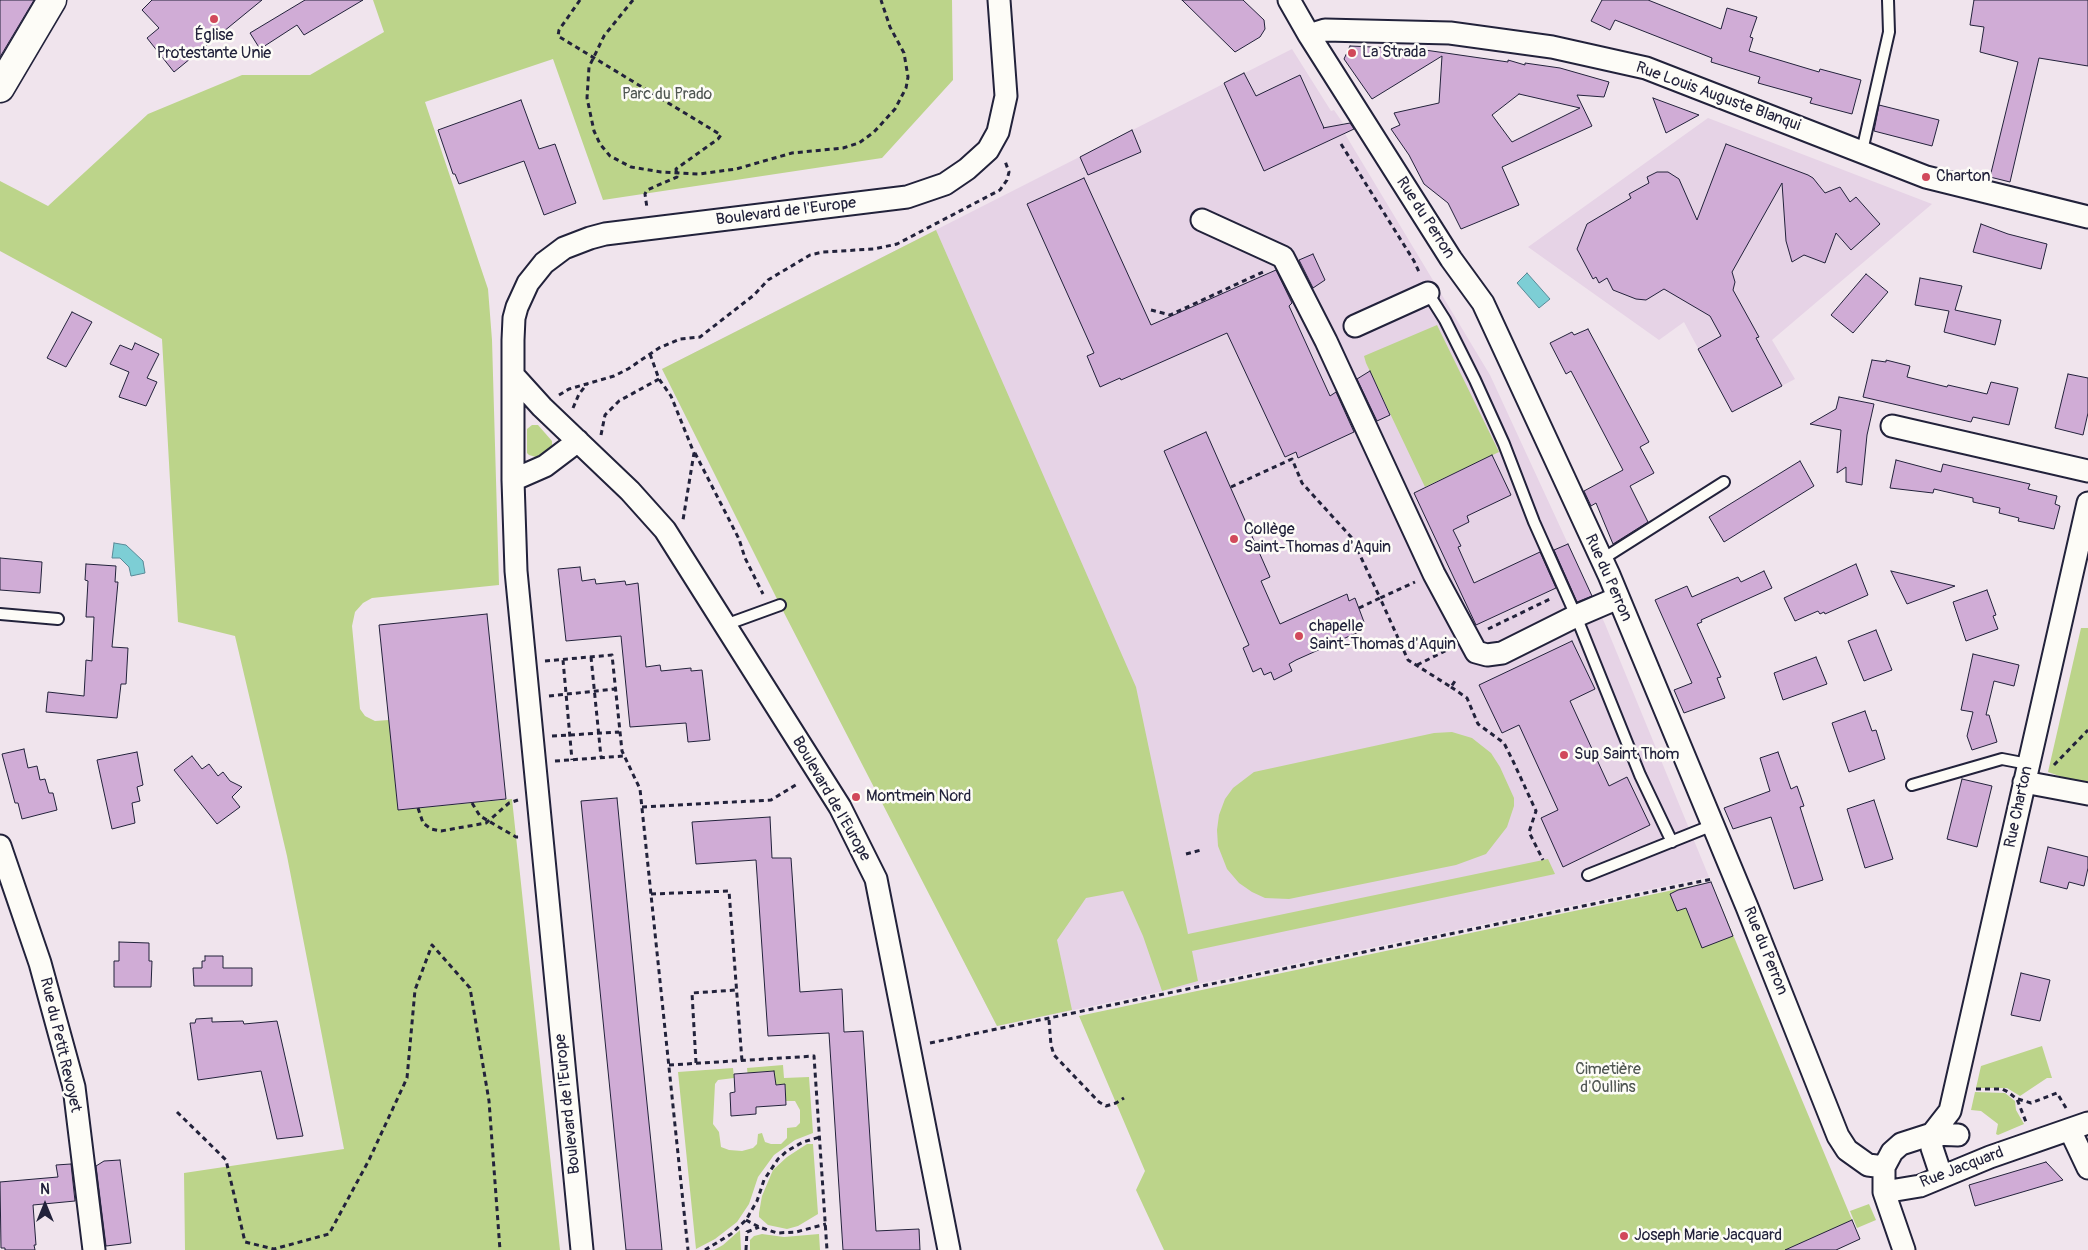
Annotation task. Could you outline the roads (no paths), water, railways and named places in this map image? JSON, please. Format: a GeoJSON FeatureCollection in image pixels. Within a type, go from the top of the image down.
{"type":"FeatureCollection","features":[{"type":"Feature","properties":{"kind":"street"},"geometry":{"type":"LineString","coordinates":[[0,88],[52,0]]}},
{"type":"Feature","properties":{"kind":"street","name":"Boulevard de l'Europe"},"geometry":{"type":"LineString","coordinates":[[582,1250],[516,571],[513,480],[514,318],[522,294],[540,267],[553,256],[578,242],[605,234],[907,197],[944,184],[967,169],[988,150],[998,132],[1006,96],[998,0]]}},
{"type":"Feature","properties":{"kind":"street","name":"Rue du Perron"},"geometry":{"type":"LineString","coordinates":[[1289,0],[1309,35],[1451,258],[1483,303],[1602,560],[1713,825],[1838,1136],[1846,1150],[1868,1166],[1884,1167]]}},
{"type":"Feature","properties":{"kind":"street","name":"Rue Louis Auguste Blanqui"},"geometry":{"type":"LineString","coordinates":[[1309,35],[1325,30],[1450,33],[1552,47],[1646,68],[1926,177],[2088,218]]}},
{"type":"Feature","properties":{"kind":"street"},"geometry":{"type":"LineString","coordinates":[[1202,220],[1283,257],[1342,334],[1434,574],[1476,652],[1487,655],[1502,653],[1576,616],[1618,598]]}},
{"type":"Feature","properties":{"kind":"street"},"geometry":{"type":"LineString","coordinates":[[1342,334],[1428,293]]}},
{"type":"Feature","properties":{"kind":"street","name":"Boulevard de l'Europe"},"geometry":{"type":"LineString","coordinates":[[513,375],[630,492],[668,533],[840,807],[876,879],[949,1250]]}},
{"type":"Feature","properties":{"kind":"street"},"geometry":{"type":"LineString","coordinates":[[1892,426],[2088,471]]}},
{"type":"Feature","properties":{"kind":"street"},"geometry":{"type":"LineString","coordinates":[[513,480],[545,466],[578,441]]}},
{"type":"Feature","properties":{"kind":"street","name":"Rue Charton"},"geometry":{"type":"LineString","coordinates":[[1932,1134],[1950,1111],[2088,503]]}},
{"type":"Feature","properties":{"kind":"street"},"geometry":{"type":"LineString","coordinates":[[2026,773],[2088,794]]}},
{"type":"Feature","properties":{"kind":"street","name":"Rue du Petit Revoyet"},"geometry":{"type":"LineString","coordinates":[[0,846],[40,963],[74,1087],[94,1250]]}},
{"type":"Feature","properties":{"kind":"street"},"geometry":{"type":"LineString","coordinates":[[1950,1111],[1958,1135],[1967,1145],[1990,1157]]}},
{"type":"Feature","properties":{"kind":"street"},"geometry":{"type":"LineString","coordinates":[[2075,1121],[2088,1168]]}},
{"type":"Feature","properties":{"kind":"street","name":"Rue Jacquard"},"geometry":{"type":"LineString","coordinates":[[1884,1192],[1920,1186],[2075,1121]]}},
{"type":"Feature","properties":{"kind":"street"},"geometry":{"type":"LineString","coordinates":[[1932,1134],[1932,1148],[1939,1169],[1946,1176]]}},
{"type":"Feature","properties":{"kind":"street","name":"Rue Jacquard"},"geometry":{"type":"LineString","coordinates":[[1884,1167],[1892,1152],[1901,1144],[1932,1134],[1958,1135]]}},
{"type":"Feature","properties":{"kind":"street"},"geometry":{"type":"LineString","coordinates":[[1884,1167],[1884,1192],[1904,1250]]}},
{"type":"Feature","properties":{"kind":"lane"},"geometry":{"type":"LineString","coordinates":[[1862,151],[1889,32],[1888,0]]}},
{"type":"Feature","properties":{"kind":"lane"},"geometry":{"type":"LineString","coordinates":[[1428,293],[1449,329],[1493,420],[1534,522],[1576,616],[1640,775],[1672,842]]}},
{"type":"Feature","properties":{"kind":"lane"},"geometry":{"type":"LineString","coordinates":[[1602,560],[1724,482]]}},
{"type":"Feature","properties":{"kind":"lane"},"geometry":{"type":"LineString","coordinates":[[725,625],[775,606]]}},
{"type":"Feature","properties":{"kind":"lane"},"geometry":{"type":"LineString","coordinates":[[0,614],[58,620]]}},
{"type":"Feature","properties":{"kind":"lane"},"geometry":{"type":"LineString","coordinates":[[1912,784],[2002,758],[2026,773]]}},
{"type":"Feature","properties":{"kind":"lane"},"geometry":{"type":"LineString","coordinates":[[1588,875],[1713,825]]}},
{"type":"Feature","properties":{"kind":"water"},"geometry":{"type":"Polygon","coordinates":[[[1527,273],[1550,299],[1539,308],[1517,283],[1527,273]]]}},
{"type":"Feature","properties":{"kind":"water"},"geometry":{"type":"Polygon","coordinates":[[[114,543],[126,545],[143,561],[145,573],[131,576],[129,567],[120,558],[112,558],[114,543]]]}},
{"type":"Feature","properties":{"kind":"place","name":"Église Protestante Unie"},"geometry":{"type":"Point","coordinates":[214,19]}},
{"type":"Feature","properties":{"kind":"place","name":"La Strada"},"geometry":{"type":"Point","coordinates":[1352,53]}},
{"type":"Feature","properties":{"kind":"place","name":"Charton"},"geometry":{"type":"Point","coordinates":[1926,177]}},
{"type":"Feature","properties":{"kind":"place","name":"Collège Saint-Thomas d'Aquin"},"geometry":{"type":"Point","coordinates":[1234,539]}},
{"type":"Feature","properties":{"kind":"place","name":"chapelle Saint-Thomas d'Aquin"},"geometry":{"type":"Point","coordinates":[1299,636]}},
{"type":"Feature","properties":{"kind":"place","name":"Sup Saint Thom"},"geometry":{"type":"Point","coordinates":[1564,755]}},
{"type":"Feature","properties":{"kind":"place","name":"Montmein Nord"},"geometry":{"type":"Point","coordinates":[856,797]}},
{"type":"Feature","properties":{"kind":"place","name":"Joseph Marie Jacquard"},"geometry":{"type":"Point","coordinates":[1624,1236]}},
{"type":"Feature","properties":{"kind":"park label","name":"Parc du Prado"},"geometry":{"type":"Point","coordinates":[667,95]}},
{"type":"Feature","properties":{"kind":"park label","name":"Cimetière d'Oullins"},"geometry":{"type":"Point","coordinates":[1608,1079]}}]}
